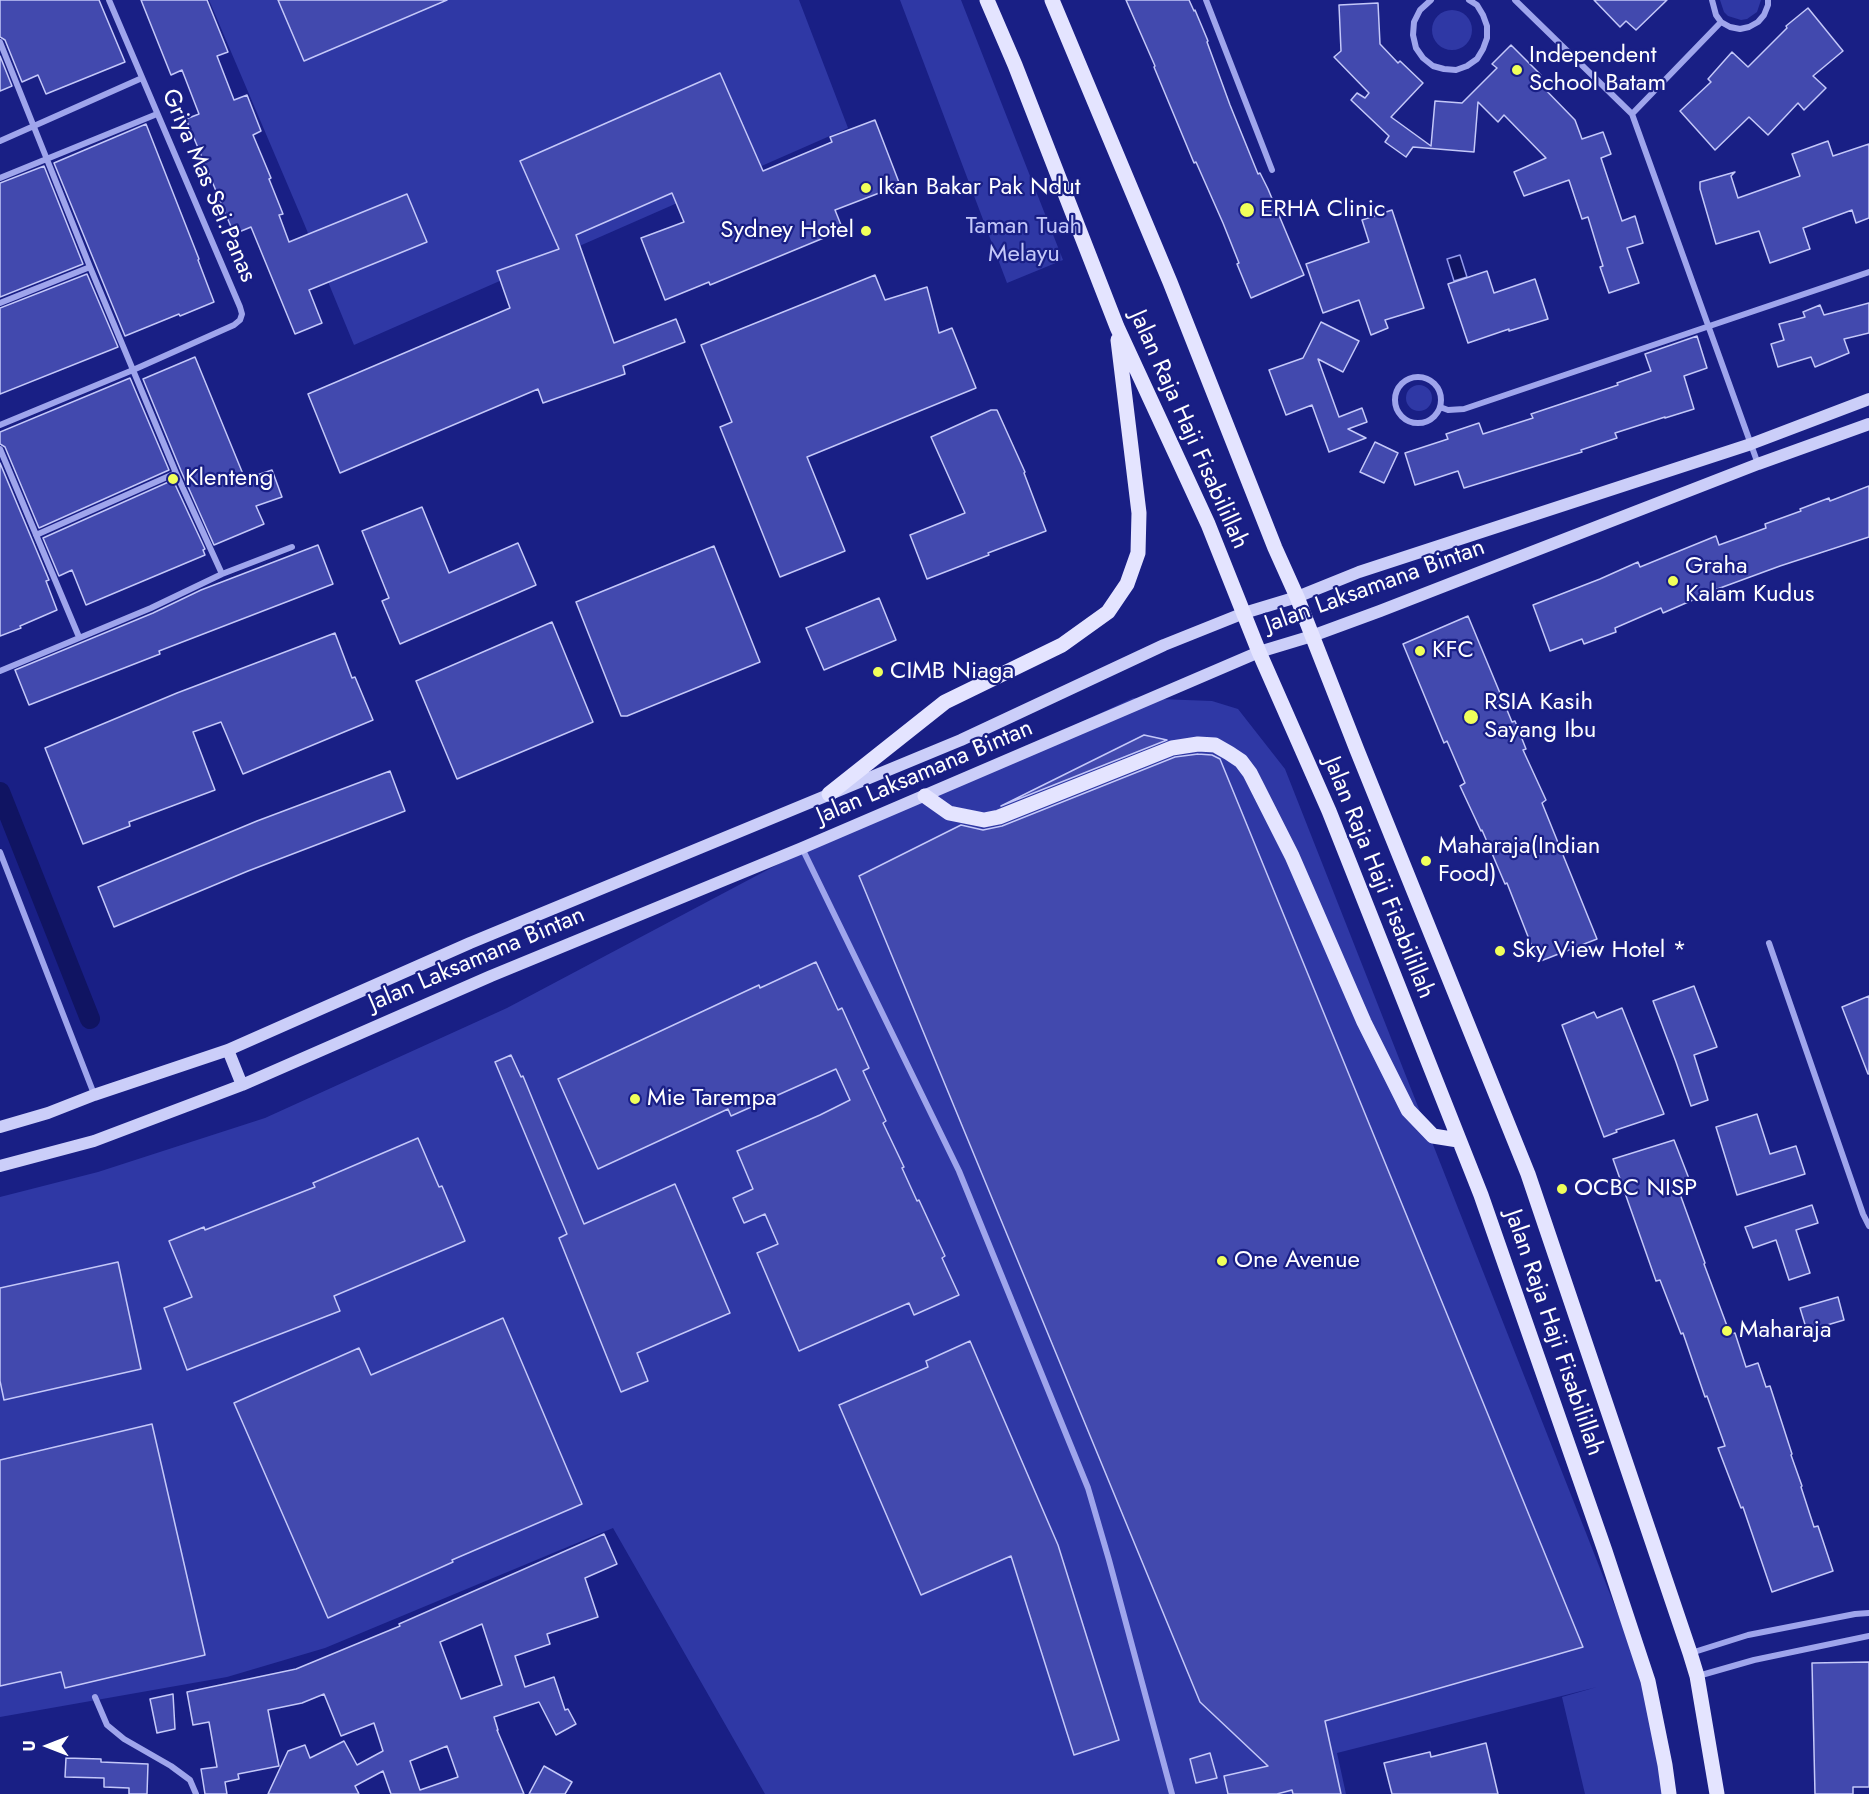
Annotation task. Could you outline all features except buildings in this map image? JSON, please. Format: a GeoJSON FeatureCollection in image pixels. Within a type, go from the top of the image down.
{"type":"FeatureCollection","features":[{"type":"Feature","properties":{"kind":"main road","name":"Jalan Raja Haji Fisabilillah"},"geometry":{"type":"LineString","coordinates":[[987,0],[1015,65],[1117,327],[1208,524],[1259,652],[1329,811],[1489,1217],[1602,1539],[1648,1681],[1669,1794]]}},
{"type":"Feature","properties":{"kind":"main road","name":"Jalan Raja Haji Fisabilillah"},"geometry":{"type":"LineString","coordinates":[[1052,0],[1170,282],[1528,1174],[1690,1653],[1697,1677],[1717,1794]]}},
{"type":"Feature","properties":{"kind":"main road"},"geometry":{"type":"LineString","coordinates":[[829,794],[945,702],[1062,645],[1099,619],[1108,612],[1127,584],[1138,553],[1139,513],[1117,327]]}},
{"type":"Feature","properties":{"kind":"main road","name":"Jalan Laksamana Bintan"},"geometry":{"type":"LineString","coordinates":[[0,1127],[48,1113],[228,1050],[470,943],[961,740],[1164,645],[1244,613],[1297,597],[1359,572],[1751,444],[1869,399]]}},
{"type":"Feature","properties":{"kind":"main road","name":"Jalan Laksamana Bintan"},"geometry":{"type":"LineString","coordinates":[[0,1166],[94,1141],[242,1085],[491,976],[802,848],[1259,652],[1312,636],[1380,611],[1758,464],[1869,424]]}},
{"type":"Feature","properties":{"kind":"main road"},"geometry":{"type":"LineString","coordinates":[[925,795],[949,813],[984,820],[999,817],[1172,748],[1198,744],[1215,745],[1229,753],[1241,761],[1250,773],[1292,856],[1364,1022],[1408,1110],[1433,1136],[1458,1140]]}},
{"type":"Feature","properties":{"kind":"main road"},"geometry":{"type":"LineString","coordinates":[[228,1050],[242,1085]]}},
{"type":"Feature","properties":{"kind":"street","name":"Griya Mas Sei.Panas"},"geometry":{"type":"LineString","coordinates":[[109,0],[242,314],[240,320],[234,325],[133,370]]}},
{"type":"Feature","properties":{"kind":"street"},"geometry":{"type":"LineString","coordinates":[[1206,0],[1272,170]]}},
{"type":"Feature","properties":{"kind":"street"},"geometry":{"type":"LineString","coordinates":[[1431,0],[1420,10],[1414,22],[1413,35],[1416,48],[1433,66],[1456,70],[1477,59],[1487,38],[1487,26],[1483,15],[1477,5],[1469,0]]}},
{"type":"Feature","properties":{"kind":"street"},"geometry":{"type":"LineString","coordinates":[[1477,5],[1483,0]]}},
{"type":"Feature","properties":{"kind":"street"},"geometry":{"type":"LineString","coordinates":[[1515,0],[1632,114],[1758,464]]}},
{"type":"Feature","properties":{"kind":"street"},"geometry":{"type":"LineString","coordinates":[[1712,0],[1716,15],[1721,22],[1740,29],[1758,22],[1764,15],[1768,0]]}},
{"type":"Feature","properties":{"kind":"street"},"geometry":{"type":"LineString","coordinates":[[1632,114],[1721,22]]}},
{"type":"Feature","properties":{"kind":"street"},"geometry":{"type":"LineString","coordinates":[[0,42],[90,267],[176,473],[222,574]]}},
{"type":"Feature","properties":{"kind":"street","name":"Griya Mas Sei.Panas"},"geometry":{"type":"LineString","coordinates":[[0,141],[142,78]]}},
{"type":"Feature","properties":{"kind":"street"},"geometry":{"type":"LineString","coordinates":[[0,178],[157,114]]}},
{"type":"Feature","properties":{"kind":"street"},"geometry":{"type":"LineString","coordinates":[[0,303],[90,267]]}},
{"type":"Feature","properties":{"kind":"street"},"geometry":{"type":"LineString","coordinates":[[1440,407],[1448,410],[1464,409],[1869,272]]}},
{"type":"Feature","properties":{"kind":"street"},"geometry":{"type":"LineString","coordinates":[[0,425],[133,370]]}},
{"type":"Feature","properties":{"kind":"street"},"geometry":{"type":"LineString","coordinates":[[1424,378],[1437,386],[1440,393],[1440,407],[1437,414],[1425,422],[1411,422],[1399,413],[1396,405],[1398,390],[1409,379],[1424,378]]}},
{"type":"Feature","properties":{"kind":"street"},"geometry":{"type":"LineString","coordinates":[[0,449],[79,638]]}},
{"type":"Feature","properties":{"kind":"street"},"geometry":{"type":"LineString","coordinates":[[36,535],[176,473]]}},
{"type":"Feature","properties":{"kind":"street"},"geometry":{"type":"LineString","coordinates":[[0,671],[152,608],[222,574],[292,547]]}},
{"type":"Feature","properties":{"kind":"street"},"geometry":{"type":"LineString","coordinates":[[802,848],[959,1171],[1088,1488],[1172,1794]]}},
{"type":"Feature","properties":{"kind":"street"},"geometry":{"type":"LineString","coordinates":[[0,852],[94,1095]]}},
{"type":"Feature","properties":{"kind":"street"},"geometry":{"type":"LineString","coordinates":[[1769,943],[1869,1226]]}},
{"type":"Feature","properties":{"kind":"street"},"geometry":{"type":"LineString","coordinates":[[1690,1653],[1748,1635],[1869,1613]]}},
{"type":"Feature","properties":{"kind":"street"},"geometry":{"type":"LineString","coordinates":[[1697,1677],[1754,1660],[1869,1636]]}},
{"type":"Feature","properties":{"kind":"street"},"geometry":{"type":"LineString","coordinates":[[95,1697],[107,1725],[124,1739],[171,1766],[190,1780],[196,1794]]}},
{"type":"Feature","properties":{"kind":"green space"},"geometry":{"type":"Polygon","coordinates":[[[209,0],[799,0],[848,128],[354,345],[209,0]]]}},
{"type":"Feature","properties":{"kind":"green space","name":"Taman Tuah Melayu"},"geometry":{"type":"Polygon","coordinates":[[[900,0],[961,0],[1063,260],[1007,283],[900,0]]]}},
{"type":"Feature","properties":{"kind":"green space"},"geometry":{"type":"Polygon","coordinates":[[[1720,0],[1761,0],[1757,12],[1741,20],[1728,16],[1720,0]]]}},
{"type":"Feature","properties":{"kind":"green space"},"geometry":{"type":"Polygon","coordinates":[[[1452,10],[1460,11],[1466,16],[1471,22],[1471,38],[1466,44],[1460,49],[1452,50],[1444,49],[1438,44],[1433,38],[1432,30],[1433,22],[1438,16],[1444,11],[1452,10]]]}},
{"type":"Feature","properties":{"kind":"green space"},"geometry":{"type":"Polygon","coordinates":[[[1419,385],[1428,389],[1432,398],[1428,407],[1419,411],[1410,407],[1406,398],[1410,389],[1419,385]]]}},
{"type":"Feature","properties":{"kind":"green space"},"geometry":{"type":"Polygon","coordinates":[[[1133,698],[1212,701],[1238,709],[1285,769],[1642,1675],[1667,1794],[1585,1794],[1562,1697],[1597,1687],[1337,1753],[1346,1794],[765,1794],[613,1528],[325,1648],[227,1677],[0,1717],[0,1197],[98,1172],[265,1118],[507,1008],[803,851],[1133,698]]]}},
{"type":"Feature","properties":{"kind":"shaded area"},"geometry":{"type":"Polygon","coordinates":[[[1460,255],[1467,277],[1454,281],[1447,259],[1460,255]]]}},
{"type":"Feature","properties":{"kind":"waterway"},"geometry":{"type":"LineString","coordinates":[[0,792],[90,1019]]}},
{"type":"Feature","properties":{"kind":"place","name":"Independent School Batam"},"geometry":{"type":"Point","coordinates":[1517,70]}},
{"type":"Feature","properties":{"kind":"place","name":"Ikan Bakar Pak Ndut"},"geometry":{"type":"Point","coordinates":[866,188]}},
{"type":"Feature","properties":{"kind":"place","name":"ERHA Clinic"},"geometry":{"type":"Point","coordinates":[1247,210]}},
{"type":"Feature","properties":{"kind":"place","name":"Sydney Hotel"},"geometry":{"type":"Point","coordinates":[866,231]}},
{"type":"Feature","properties":{"kind":"place","name":"Klenteng"},"geometry":{"type":"Point","coordinates":[173,479]}},
{"type":"Feature","properties":{"kind":"place","name":"Graha Kalam Kudus"},"geometry":{"type":"Point","coordinates":[1673,581]}},
{"type":"Feature","properties":{"kind":"place","name":"KFC"},"geometry":{"type":"Point","coordinates":[1420,651]}},
{"type":"Feature","properties":{"kind":"place","name":"CIMB Niaga"},"geometry":{"type":"Point","coordinates":[878,672]}},
{"type":"Feature","properties":{"kind":"place","name":"RSIA Kasih Sayang Ibu"},"geometry":{"type":"Point","coordinates":[1471,717]}},
{"type":"Feature","properties":{"kind":"place","name":"Maharaja(Indian Food)"},"geometry":{"type":"Point","coordinates":[1426,861]}},
{"type":"Feature","properties":{"kind":"place","name":"Sky View Hotel *"},"geometry":{"type":"Point","coordinates":[1500,951]}},
{"type":"Feature","properties":{"kind":"place","name":"Mie Tarempa"},"geometry":{"type":"Point","coordinates":[635,1099]}},
{"type":"Feature","properties":{"kind":"place","name":"OCBC NISP"},"geometry":{"type":"Point","coordinates":[1562,1189]}},
{"type":"Feature","properties":{"kind":"place","name":"One Avenue"},"geometry":{"type":"Point","coordinates":[1222,1261]}},
{"type":"Feature","properties":{"kind":"place","name":"Maharaja"},"geometry":{"type":"Point","coordinates":[1727,1331]}}]}
